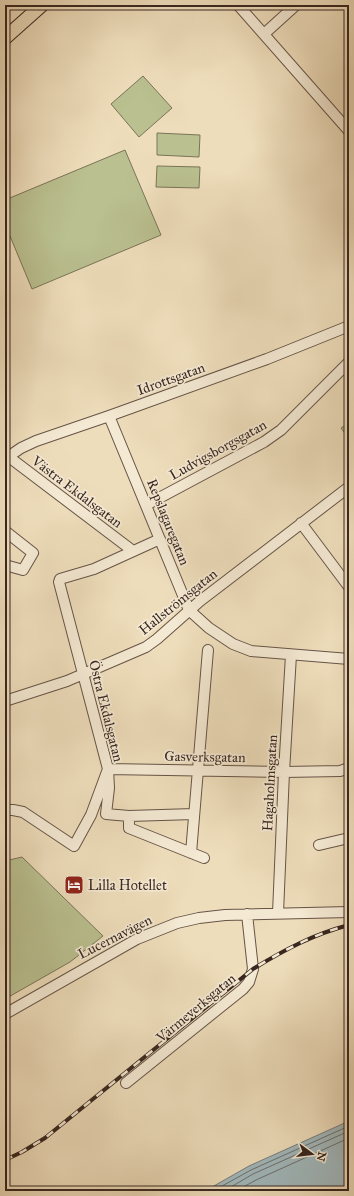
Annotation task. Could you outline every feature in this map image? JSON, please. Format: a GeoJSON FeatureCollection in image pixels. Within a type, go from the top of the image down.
{"type":"FeatureCollection","features":[{"type":"Feature","properties":{"kind":"main road"},"geometry":{"type":"LineString","coordinates":[[5,38],[42,5]]}},
{"type":"Feature","properties":{"kind":"street"},"geometry":{"type":"LineString","coordinates":[[238,5],[349,131]]}},
{"type":"Feature","properties":{"kind":"street"},"geometry":{"type":"LineString","coordinates":[[264,34],[296,5]]}},
{"type":"Feature","properties":{"kind":"street","name":"Idrottsgatan"},"geometry":{"type":"LineString","coordinates":[[6,457],[36,441],[267,359],[348,327]]}},
{"type":"Feature","properties":{"kind":"street","name":"Ludvigsborgsgatan"},"geometry":{"type":"LineString","coordinates":[[146,505],[264,442],[281,430],[349,362]]}},
{"type":"Feature","properties":{"kind":"street","name":"Repslagaregatan"},"geometry":{"type":"LineString","coordinates":[[109,416],[189,610],[209,628],[234,644],[251,651],[349,659]]}},
{"type":"Feature","properties":{"kind":"street","name":"Västra Ekdalsgatan"},"geometry":{"type":"LineString","coordinates":[[6,457],[133,551]]}},
{"type":"Feature","properties":{"kind":"street","name":"Hallströmsgatan"},"geometry":{"type":"LineString","coordinates":[[5,700],[83,675],[146,647],[189,610],[349,487]]}},
{"type":"Feature","properties":{"kind":"street"},"geometry":{"type":"LineString","coordinates":[[301,523],[349,587]]}},
{"type":"Feature","properties":{"kind":"street"},"geometry":{"type":"LineString","coordinates":[[5,531],[33,553],[23,570],[5,565]]}},
{"type":"Feature","properties":{"kind":"street"},"geometry":{"type":"LineString","coordinates":[[133,551],[160,539]]}},
{"type":"Feature","properties":{"kind":"street","name":"Östra Ekdalsgatan"},"geometry":{"type":"LineString","coordinates":[[5,810],[22,812],[74,846],[91,815],[108,769],[59,586],[60,579],[94,569],[133,551]]}},
{"type":"Feature","properties":{"kind":"street"},"geometry":{"type":"LineString","coordinates":[[191,852],[208,650]]}},
{"type":"Feature","properties":{"kind":"street","name":"Hagaholmsgatan"},"geometry":{"type":"LineString","coordinates":[[278,913],[291,655]]}},
{"type":"Feature","properties":{"kind":"street","name":"Gasverksgatan"},"geometry":{"type":"LineString","coordinates":[[108,769],[284,772],[340,771],[349,768]]}},
{"type":"Feature","properties":{"kind":"street"},"geometry":{"type":"LineString","coordinates":[[108,769],[109,788],[106,814],[129,816],[194,814]]}},
{"type":"Feature","properties":{"kind":"street"},"geometry":{"type":"LineString","coordinates":[[129,816],[129,828],[204,858]]}},
{"type":"Feature","properties":{"kind":"street"},"geometry":{"type":"LineString","coordinates":[[319,845],[349,838]]}},
{"type":"Feature","properties":{"kind":"street","name":"Lucernavägen"},"geometry":{"type":"LineString","coordinates":[[5,1014],[131,942],[156,930],[199,918],[225,915],[349,912]]}},
{"type":"Feature","properties":{"kind":"street","name":"Värmeverksgatan"},"geometry":{"type":"LineString","coordinates":[[126,1083],[243,989],[248,982],[253,969],[247,914]]}},
{"type":"Feature","properties":{"kind":"green space"},"geometry":{"type":"Polygon","coordinates":[[[143,76],[172,108],[139,137],[111,104],[143,76]]]}},
{"type":"Feature","properties":{"kind":"green space"},"geometry":{"type":"Polygon","coordinates":[[[157,133],[200,135],[199,157],[157,155],[157,133]]]}},
{"type":"Feature","properties":{"kind":"green space"},"geometry":{"type":"Polygon","coordinates":[[[125,150],[161,235],[32,289],[5,224],[5,200],[125,150]]]}},
{"type":"Feature","properties":{"kind":"green space"},"geometry":{"type":"Polygon","coordinates":[[[157,166],[200,167],[199,188],[156,187],[157,166]]]}},
{"type":"Feature","properties":{"kind":"green space"},"geometry":{"type":"Polygon","coordinates":[[[349,423],[349,439],[341,428],[349,423]]]}},
{"type":"Feature","properties":{"kind":"green space"},"geometry":{"type":"Polygon","coordinates":[[[22,857],[103,936],[70,962],[5,999],[5,861],[22,857]]]}},
{"type":"Feature","properties":{"kind":"water"},"geometry":{"type":"Polygon","coordinates":[[[349,1121],[349,1191],[205,1191],[249,1166],[349,1121]]]}},
{"type":"Feature","properties":{"kind":"railway"},"geometry":{"type":"LineString","coordinates":[[5,1160],[45,1138],[253,969],[300,943],[349,925]]}},
{"type":"Feature","properties":{"kind":"place","name":"Lilla Hotellet"},"geometry":{"type":"Point","coordinates":[74,885]}}]}
